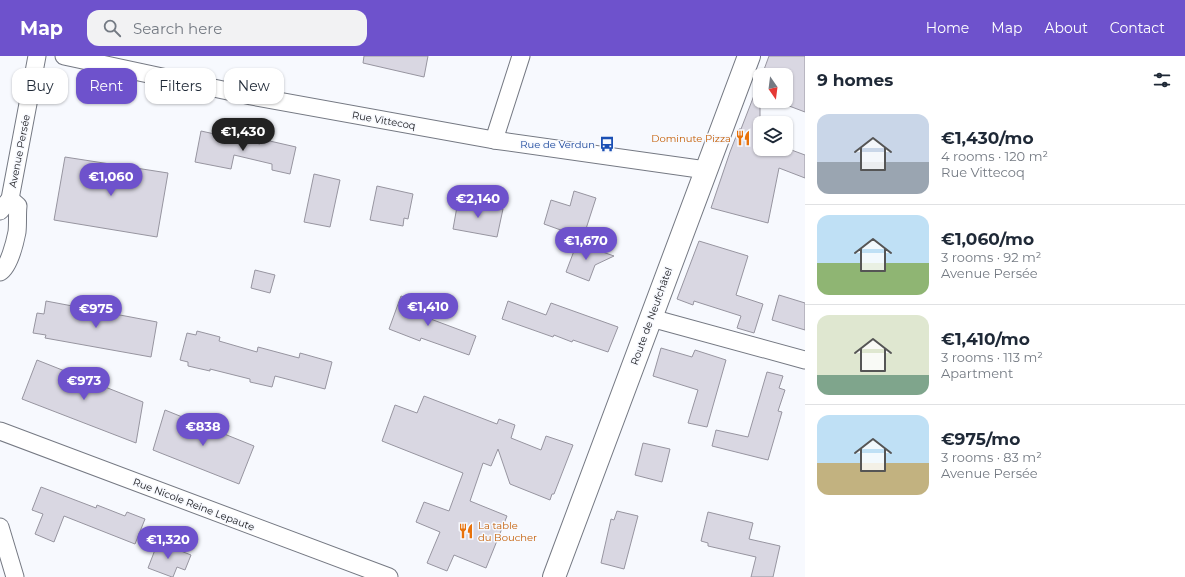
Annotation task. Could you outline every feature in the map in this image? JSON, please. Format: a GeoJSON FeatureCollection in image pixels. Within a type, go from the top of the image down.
{"type":"FeatureCollection","features":[{"type":"Feature","properties":{"kind":"main road","name":"Route de Neufchâtel"},"geometry":{"type":"LineString","coordinates":[[554,577],[749,56]]}},
{"type":"Feature","properties":{"kind":"street","name":"Avenue Persée"},"geometry":{"type":"LineString","coordinates":[[0,272],[8,262],[17,232],[18,206],[5,205],[37,56]]}},
{"type":"Feature","properties":{"kind":"street","name":"Rue Vittecoq"},"geometry":{"type":"LineString","coordinates":[[64,56],[251,96],[494,140],[706,170]]}},
{"type":"Feature","properties":{"kind":"street"},"geometry":{"type":"LineString","coordinates":[[494,140],[521,56]]}},
{"type":"Feature","properties":{"kind":"street"},"geometry":{"type":"LineString","coordinates":[[651,318],[805,360]]}},
{"type":"Feature","properties":{"kind":"street","name":"Rue Nicole Reine Lepaute"},"geometry":{"type":"LineString","coordinates":[[0,431],[389,577]]}},
{"type":"Feature","properties":{"kind":"street"},"geometry":{"type":"LineString","coordinates":[[0,527],[15,577]]}},
{"type":"Feature","properties":{"kind":"building"},"geometry":{"type":"Polygon","coordinates":[[[364,56],[428,56],[424,77],[363,63],[364,56]]]}},
{"type":"Feature","properties":{"kind":"building"},"geometry":{"type":"Polygon","coordinates":[[[769,56],[805,56],[805,112],[793,107],[793,68],[765,68],[769,56]]]}},
{"type":"Feature","properties":{"kind":"building"},"geometry":{"type":"Polygon","coordinates":[[[753,98],[753,108],[760,108],[760,116],[753,116],[753,156],[793,156],[793,151],[805,155],[805,178],[779,168],[768,223],[711,208],[730,152],[753,98]]]}},
{"type":"Feature","properties":{"kind":"building"},"geometry":{"type":"Polygon","coordinates":[[[201,131],[260,144],[261,139],[296,147],[290,174],[272,170],[272,164],[234,155],[231,169],[195,162],[201,131]]]}},
{"type":"Feature","properties":{"kind":"building"},"geometry":{"type":"Polygon","coordinates":[[[65,157],[168,173],[157,237],[54,220],[65,157]]]}},
{"type":"Feature","properties":{"kind":"building"},"geometry":{"type":"Polygon","coordinates":[[[314,174],[340,180],[330,227],[304,222],[314,174]]]}},
{"type":"Feature","properties":{"kind":"building"},"geometry":{"type":"Polygon","coordinates":[[[377,186],[413,194],[408,219],[404,218],[403,226],[370,220],[377,186]]]}},
{"type":"Feature","properties":{"kind":"building"},"geometry":{"type":"Polygon","coordinates":[[[574,191],[596,198],[583,238],[544,224],[551,200],[570,206],[574,191]]]}},
{"type":"Feature","properties":{"kind":"building"},"geometry":{"type":"Polygon","coordinates":[[[458,201],[503,209],[497,237],[453,229],[458,201]]]}},
{"type":"Feature","properties":{"kind":"building"},"geometry":{"type":"Polygon","coordinates":[[[699,241],[748,256],[736,295],[763,304],[754,333],[737,328],[741,316],[694,301],[693,305],[677,299],[699,241]]]}},
{"type":"Feature","properties":{"kind":"building"},"geometry":{"type":"Polygon","coordinates":[[[577,243],[614,256],[595,265],[589,281],[566,272],[577,243]]]}},
{"type":"Feature","properties":{"kind":"building"},"geometry":{"type":"Polygon","coordinates":[[[255,270],[275,275],[270,293],[251,288],[255,270]]]}},
{"type":"Feature","properties":{"kind":"building"},"geometry":{"type":"Polygon","coordinates":[[[779,295],[805,303],[805,330],[772,320],[779,295]]]}},
{"type":"Feature","properties":{"kind":"building"},"geometry":{"type":"Polygon","coordinates":[[[401,296],[432,308],[428,318],[476,336],[469,355],[421,338],[420,341],[389,329],[401,296]]]}},
{"type":"Feature","properties":{"kind":"building"},"geometry":{"type":"Polygon","coordinates":[[[46,301],[157,322],[151,357],[45,338],[46,335],[33,333],[37,313],[44,314],[46,301]]]}},
{"type":"Feature","properties":{"kind":"building"},"geometry":{"type":"Polygon","coordinates":[[[508,301],[546,315],[551,303],[618,327],[608,352],[573,340],[572,342],[554,335],[553,337],[502,319],[508,301]]]}},
{"type":"Feature","properties":{"kind":"building"},"geometry":{"type":"Polygon","coordinates":[[[197,331],[220,337],[219,341],[257,352],[258,347],[299,358],[300,353],[332,362],[325,389],[275,376],[272,387],[250,382],[250,379],[210,369],[210,371],[188,366],[188,362],[180,360],[187,333],[196,335],[197,331]]]}},
{"type":"Feature","properties":{"kind":"building"},"geometry":{"type":"Polygon","coordinates":[[[661,348],[692,357],[695,350],[726,360],[707,427],[688,423],[698,390],[653,376],[661,348]]]}},
{"type":"Feature","properties":{"kind":"building"},"geometry":{"type":"Polygon","coordinates":[[[37,360],[143,402],[136,443],[22,399],[37,360]]]}},
{"type":"Feature","properties":{"kind":"building"},"geometry":{"type":"Polygon","coordinates":[[[767,372],[783,376],[779,388],[785,390],[778,411],[782,412],[768,460],[712,446],[716,430],[748,437],[767,372]]]}},
{"type":"Feature","properties":{"kind":"building"},"geometry":{"type":"Polygon","coordinates":[[[424,396],[497,424],[499,419],[515,425],[511,438],[541,450],[546,436],[573,445],[554,494],[552,494],[550,500],[510,484],[498,449],[491,466],[483,463],[470,501],[507,516],[486,568],[454,555],[447,571],[427,563],[440,532],[416,522],[424,502],[449,511],[463,473],[382,441],[395,405],[417,413],[424,396]]]}},
{"type":"Feature","properties":{"kind":"building"},"geometry":{"type":"Polygon","coordinates":[[[165,410],[254,446],[239,484],[153,450],[165,410]]]}},
{"type":"Feature","properties":{"kind":"building"},"geometry":{"type":"Polygon","coordinates":[[[643,443],[670,449],[662,482],[635,475],[643,443]]]}},
{"type":"Feature","properties":{"kind":"building"},"geometry":{"type":"Polygon","coordinates":[[[41,487],[96,508],[97,505],[125,516],[127,512],[145,519],[135,544],[64,516],[54,542],[35,534],[43,514],[32,510],[41,487]]]}},
{"type":"Feature","properties":{"kind":"building"},"geometry":{"type":"Polygon","coordinates":[[[617,511],[638,516],[624,569],[601,563],[611,519],[614,520],[617,511]]]}},
{"type":"Feature","properties":{"kind":"building"},"geometry":{"type":"Polygon","coordinates":[[[708,512],[753,523],[749,539],[780,546],[773,577],[751,577],[756,557],[708,546],[708,543],[701,541],[708,512]]]}},
{"type":"Feature","properties":{"kind":"building"},"geometry":{"type":"Polygon","coordinates":[[[158,542],[191,555],[185,570],[177,567],[172,577],[148,568],[158,542]]]}},
{"type":"Feature","properties":{"kind":"place","name":"Dominute Pizza"},"geometry":{"type":"Point","coordinates":[743,138]}},
{"type":"Feature","properties":{"kind":"place","name":"Rue de Verdun"},"geometry":{"type":"Point","coordinates":[607,144]}},
{"type":"Feature","properties":{"kind":"place","name":"La table du Boucher"},"geometry":{"type":"Point","coordinates":[466,531]}}]}
